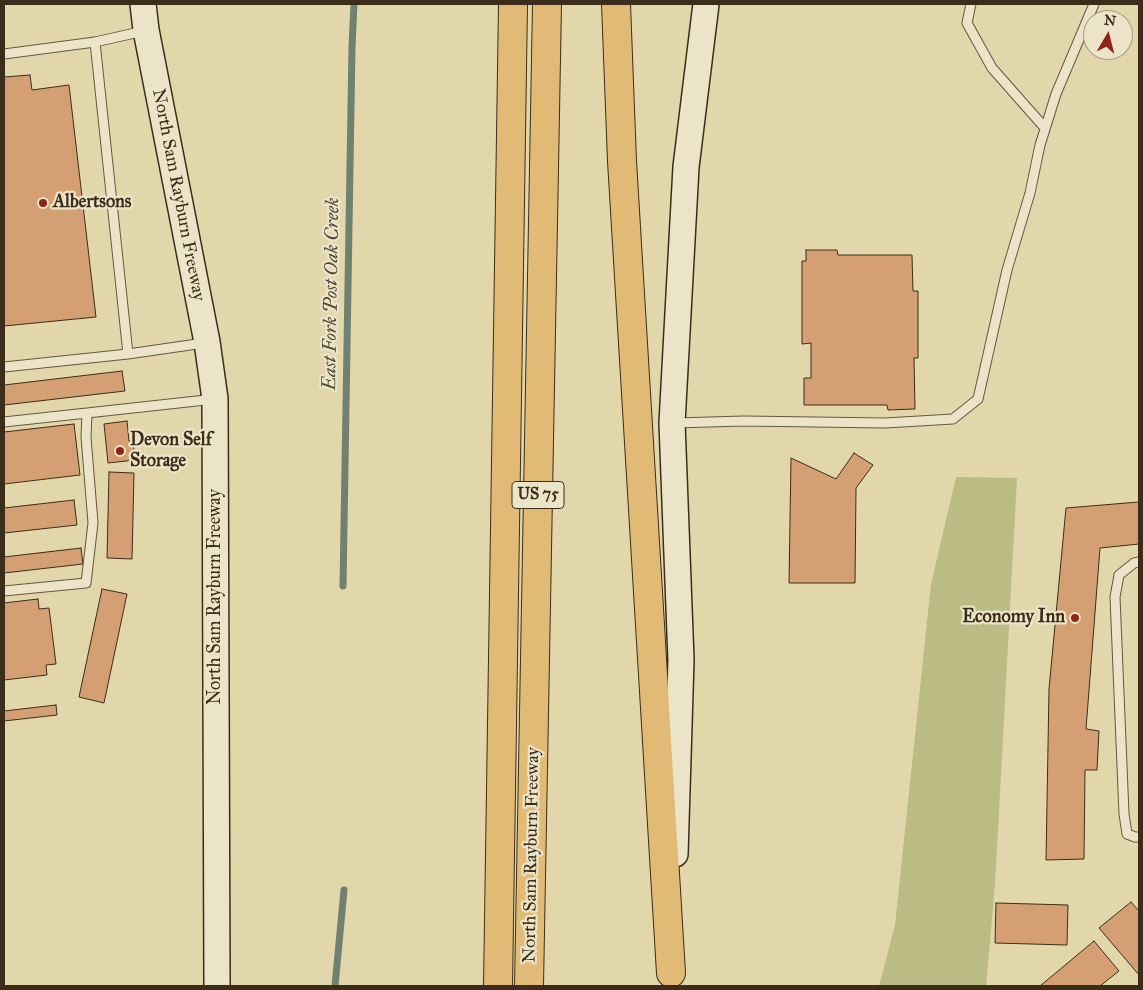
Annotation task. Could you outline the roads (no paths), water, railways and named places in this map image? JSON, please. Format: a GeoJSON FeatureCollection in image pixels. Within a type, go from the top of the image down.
{"type":"FeatureCollection","features":[{"type":"Feature","properties":{"kind":"highway","name":"North Sam Rayburn Freeway"},"geometry":{"type":"LineString","coordinates":[[498,986],[513,4]]}},
{"type":"Feature","properties":{"kind":"highway","name":"North Sam Rayburn Freeway"},"geometry":{"type":"LineString","coordinates":[[529,986],[548,4]]}},
{"type":"Feature","properties":{"kind":"highway"},"geometry":{"type":"LineString","coordinates":[[616,4],[622,161],[671,980]]}},
{"type":"Feature","properties":{"kind":"main road","name":"North Sam Rayburn Freeway"},"geometry":{"type":"LineString","coordinates":[[143,4],[146,30],[207,342],[215,399],[217,986]]}},
{"type":"Feature","properties":{"kind":"main road"},"geometry":{"type":"LineString","coordinates":[[671,980],[681,660],[672,423],[686,167],[706,4]]}},
{"type":"Feature","properties":{"kind":"lane"},"geometry":{"type":"LineString","coordinates":[[971,4],[967,23],[992,68],[1045,128]]}},
{"type":"Feature","properties":{"kind":"lane"},"geometry":{"type":"LineString","coordinates":[[672,423],[744,421],[885,423],[953,419],[978,399],[1007,270],[1030,193],[1040,145],[1056,94],[1094,4]]}},
{"type":"Feature","properties":{"kind":"lane"},"geometry":{"type":"LineString","coordinates":[[4,54],[95,42],[146,30]]}},
{"type":"Feature","properties":{"kind":"lane"},"geometry":{"type":"LineString","coordinates":[[95,42],[128,354]]}},
{"type":"Feature","properties":{"kind":"lane"},"geometry":{"type":"LineString","coordinates":[[4,367],[128,354],[207,342]]}},
{"type":"Feature","properties":{"kind":"lane"},"geometry":{"type":"LineString","coordinates":[[4,422],[215,399]]}},
{"type":"Feature","properties":{"kind":"lane"},"geometry":{"type":"LineString","coordinates":[[4,591],[86,583],[93,523],[86,437],[87,413]]}},
{"type":"Feature","properties":{"kind":"lane"},"geometry":{"type":"LineString","coordinates":[[1139,562],[1134,563],[1119,575],[1115,597],[1124,814],[1127,834],[1135,838],[1139,837]]}},
{"type":"Feature","properties":{"kind":"waterway","name":"East Fork Post Oak Creek"},"geometry":{"type":"LineString","coordinates":[[343,586],[354,4]]}},
{"type":"Feature","properties":{"kind":"waterway","name":"East Fork Post Oak Creek"},"geometry":{"type":"LineString","coordinates":[[335,986],[344,890]]}},
{"type":"Feature","properties":{"kind":"place","name":"Albertsons"},"geometry":{"type":"Point","coordinates":[43,203]}},
{"type":"Feature","properties":{"kind":"place","name":"Devon Self Storage"},"geometry":{"type":"Point","coordinates":[120,451]}},
{"type":"Feature","properties":{"kind":"place","name":"Economy Inn"},"geometry":{"type":"Point","coordinates":[1075,618]}}]}
